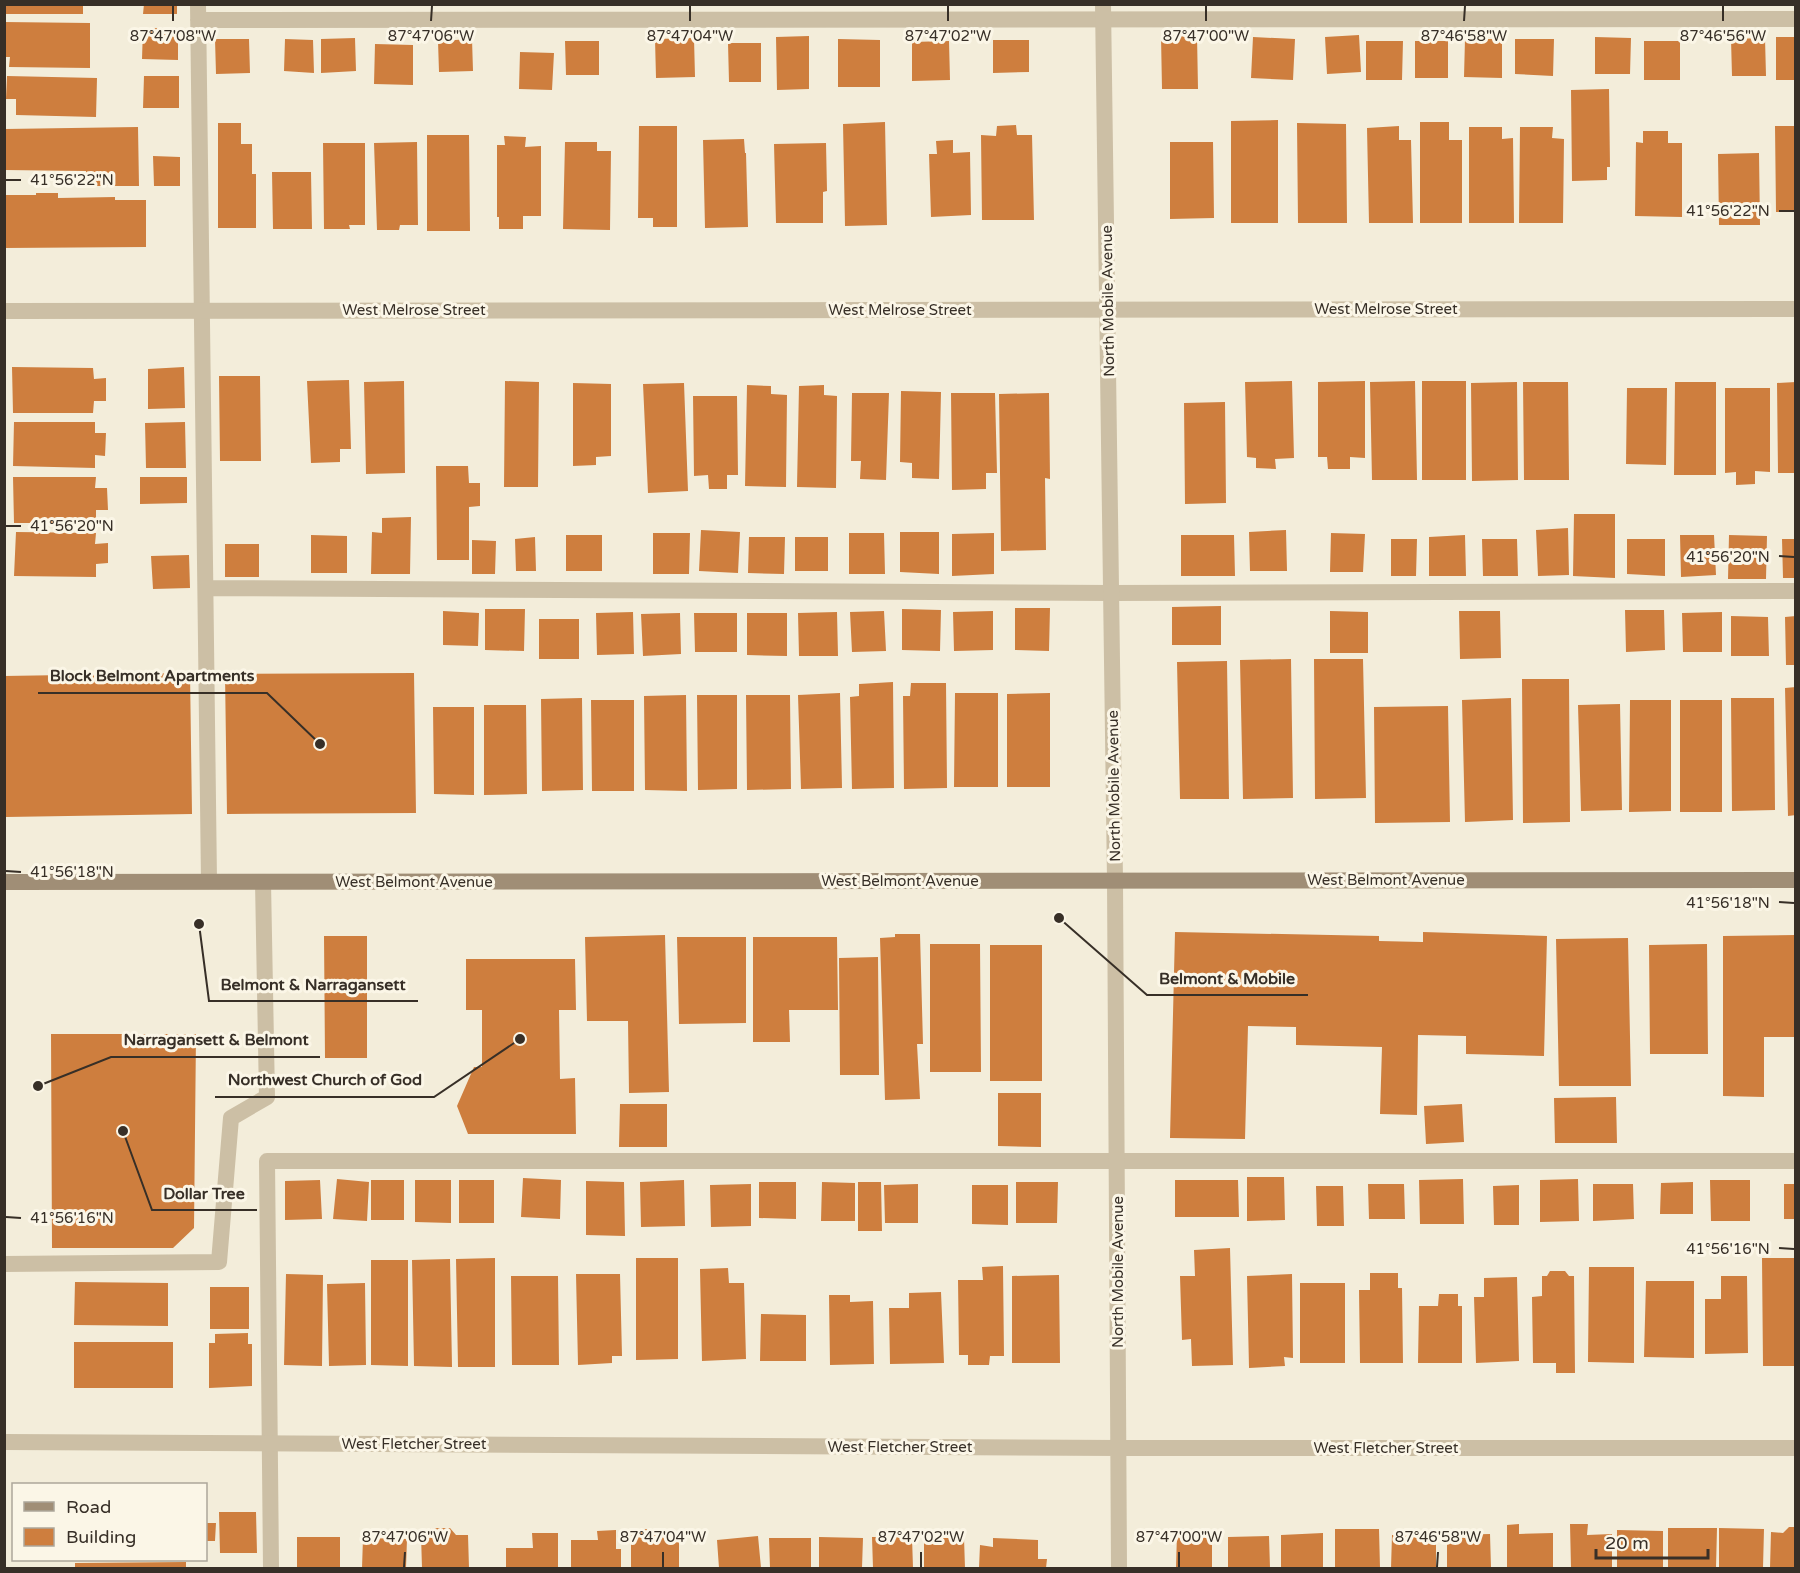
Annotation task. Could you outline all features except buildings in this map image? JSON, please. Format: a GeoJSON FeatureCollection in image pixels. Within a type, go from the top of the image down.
{"type":"FeatureCollection","features":[{"type":"Feature","properties":{"kind":"main road","name":"West Belmont Avenue"},"geometry":{"type":"LineString","coordinates":[[4,882],[1796,879]]}},
{"type":"Feature","properties":{"kind":"street"},"geometry":{"type":"LineString","coordinates":[[209,881],[198,12],[1103,12],[1796,19]]}},
{"type":"Feature","properties":{"kind":"street","name":"North Mobile Avenue"},"geometry":{"type":"LineString","coordinates":[[1103,12],[1115,880],[1119,1569]]}},
{"type":"Feature","properties":{"kind":"street","name":"West Melrose Street"},"geometry":{"type":"LineString","coordinates":[[4,311],[1796,309]]}},
{"type":"Feature","properties":{"kind":"street"},"geometry":{"type":"LineString","coordinates":[[206,588],[1111,593],[1796,591]]}},
{"type":"Feature","properties":{"kind":"street"},"geometry":{"type":"LineString","coordinates":[[4,1264],[219,1262],[231,1118],[267,1097],[263,882]]}},
{"type":"Feature","properties":{"kind":"street"},"geometry":{"type":"LineString","coordinates":[[271,1569],[267,1161],[1796,1161]]}},
{"type":"Feature","properties":{"kind":"street","name":"West Fletcher Street"},"geometry":{"type":"LineString","coordinates":[[4,1442],[1119,1448],[1796,1448]]}},
{"type":"Feature","properties":{"kind":"place","name":"Block Belmont Apartments"},"geometry":{"type":"Point","coordinates":[320,744]}},
{"type":"Feature","properties":{"kind":"place","name":"Belmont & Mobile"},"geometry":{"type":"Point","coordinates":[1059,918]}},
{"type":"Feature","properties":{"kind":"place","name":"Belmont & Narragansett"},"geometry":{"type":"Point","coordinates":[199,924]}},
{"type":"Feature","properties":{"kind":"place","name":"Northwest Church of God"},"geometry":{"type":"Point","coordinates":[520,1039]}},
{"type":"Feature","properties":{"kind":"place","name":"Narragansett & Belmont"},"geometry":{"type":"Point","coordinates":[38,1086]}},
{"type":"Feature","properties":{"kind":"place","name":"Dollar Tree"},"geometry":{"type":"Point","coordinates":[123,1131]}}]}
